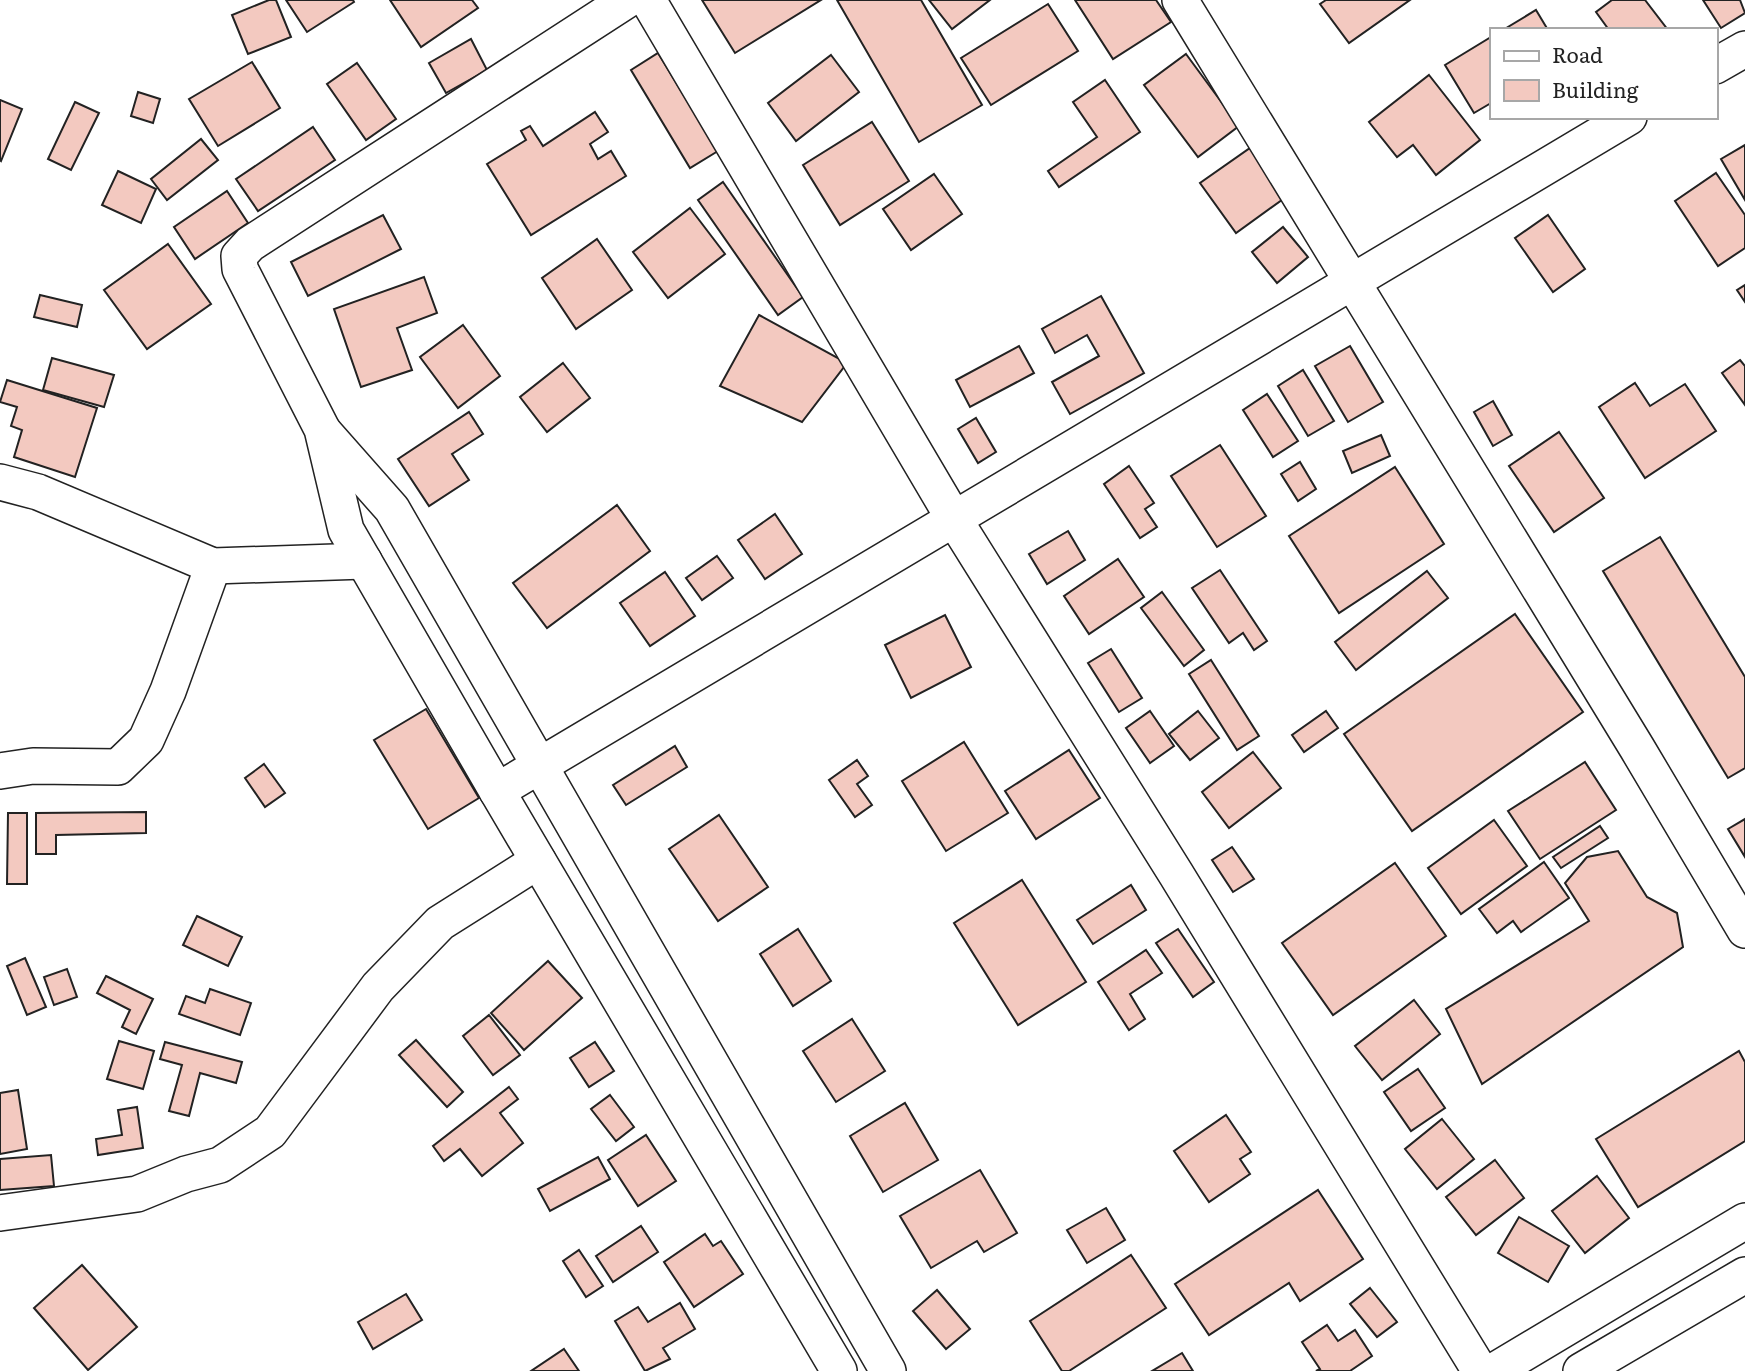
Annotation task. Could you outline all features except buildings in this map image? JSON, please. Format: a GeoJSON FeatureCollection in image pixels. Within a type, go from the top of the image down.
{"type":"FeatureCollection","features":[{"type":"Feature","properties":{"kind":"street"},"geometry":{"type":"LineString","coordinates":[[627,0],[250,244],[239,256],[240,269],[322,429],[346,530],[496,791],[839,1371]]}},
{"type":"Feature","properties":{"kind":"street"},"geometry":{"type":"LineString","coordinates":[[648,0],[954,519],[1176,874],[1480,1371]]}},
{"type":"Feature","properties":{"kind":"street"},"geometry":{"type":"LineString","coordinates":[[1180,0],[1637,748],[1745,930]]}},
{"type":"Feature","properties":{"kind":"street"},"geometry":{"type":"LineString","coordinates":[[1717,65],[1745,49]]}},
{"type":"Feature","properties":{"kind":"street"},"geometry":{"type":"LineString","coordinates":[[496,791],[1626,119]]}},
{"type":"Feature","properties":{"kind":"street"},"geometry":{"type":"LineString","coordinates":[[322,429],[393,509],[888,1371]]}},
{"type":"Feature","properties":{"kind":"street"},"geometry":{"type":"LineString","coordinates":[[0,482],[38,492],[212,566],[364,561]]}},
{"type":"Feature","properties":{"kind":"street"},"geometry":{"type":"LineString","coordinates":[[0,771],[33,766],[118,767],[146,740],[168,691],[212,566]]}},
{"type":"Feature","properties":{"kind":"street"},"geometry":{"type":"LineString","coordinates":[[0,1213],[136,1194],[186,1174],[220,1165],[270,1132],[378,987],[440,923],[538,861]]}},
{"type":"Feature","properties":{"kind":"street"},"geometry":{"type":"LineString","coordinates":[[1493,1371],[1745,1221]]}},
{"type":"Feature","properties":{"kind":"street"},"geometry":{"type":"LineString","coordinates":[[1581,1371],[1745,1275]]}}]}
